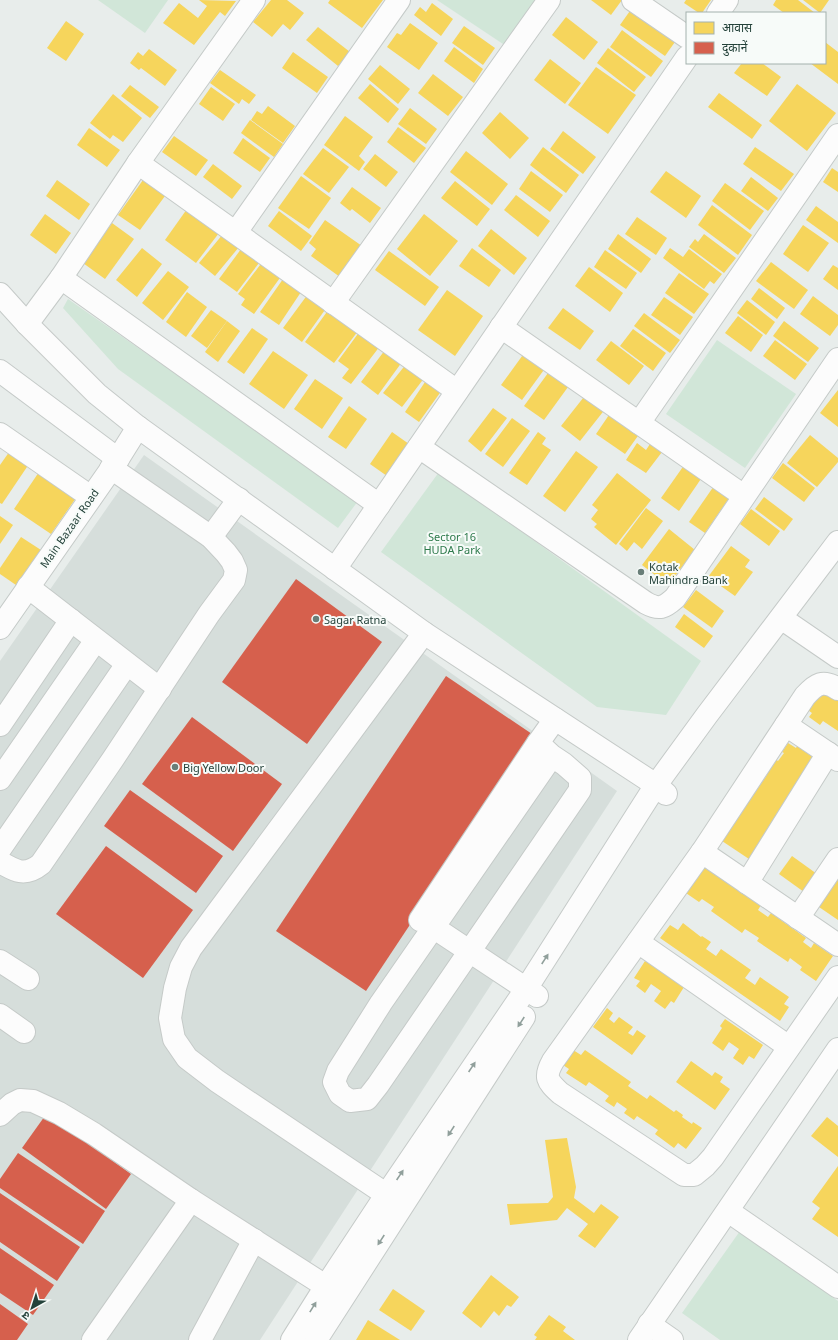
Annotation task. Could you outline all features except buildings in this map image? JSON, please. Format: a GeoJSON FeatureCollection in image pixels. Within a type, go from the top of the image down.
{"type":"FeatureCollection","features":[{"type":"Feature","properties":{"kind":"street"},"geometry":{"type":"LineString","coordinates":[[27,324],[61,278],[138,163],[254,0]]}},
{"type":"Feature","properties":{"kind":"street"},"geometry":{"type":"LineString","coordinates":[[236,232],[399,0]]}},
{"type":"Feature","properties":{"kind":"street"},"geometry":{"type":"LineString","coordinates":[[333,302],[549,0]]}},
{"type":"Feature","properties":{"kind":"street"},"geometry":{"type":"LineString","coordinates":[[633,0],[686,36]]}},
{"type":"Feature","properties":{"kind":"street"},"geometry":{"type":"LineString","coordinates":[[719,12],[726,0]]}},
{"type":"Feature","properties":{"kind":"street"},"geometry":{"type":"LineString","coordinates":[[335,569],[686,59]]}},
{"type":"Feature","properties":{"kind":"street"},"geometry":{"type":"LineString","coordinates":[[639,423],[838,135]]}},
{"type":"Feature","properties":{"kind":"street"},"geometry":{"type":"LineString","coordinates":[[138,163],[457,391]]}},
{"type":"Feature","properties":{"kind":"street"},"geometry":{"type":"LineString","coordinates":[[61,278],[379,505]]}},
{"type":"Feature","properties":{"kind":"street"},"geometry":{"type":"LineString","coordinates":[[0,294],[27,324],[96,394],[138,427],[424,633],[662,790]]}},
{"type":"Feature","properties":{"kind":"street"},"geometry":{"type":"LineString","coordinates":[[501,327],[744,496]]}},
{"type":"Feature","properties":{"kind":"street"},"geometry":{"type":"LineString","coordinates":[[419,447],[646,603],[656,608],[667,606],[675,598],[838,359]]}},
{"type":"Feature","properties":{"kind":"street"},"geometry":{"type":"LineString","coordinates":[[0,371],[114,464],[211,537],[226,553],[236,570],[234,580],[209,614],[41,864],[34,870],[23,872],[12,869],[0,862]]}},
{"type":"Feature","properties":{"kind":"street","name":"Main Bazaar Road"},"geometry":{"type":"LineString","coordinates":[[0,628],[7,603],[28,587],[138,427]]}},
{"type":"Feature","properties":{"kind":"street"},"geometry":{"type":"LineString","coordinates":[[0,434],[91,497]]}},
{"type":"Feature","properties":{"kind":"street"},"geometry":{"type":"LineString","coordinates":[[211,537],[238,499]]}},
{"type":"Feature","properties":{"kind":"street"},"geometry":{"type":"LineString","coordinates":[[786,622],[838,542]]}},
{"type":"Feature","properties":{"kind":"street"},"geometry":{"type":"LineString","coordinates":[[292,1340],[335,1292],[532,992],[662,790],[706,715],[838,564]]}},
{"type":"Feature","properties":{"kind":"street"},"geometry":{"type":"LineString","coordinates":[[28,587],[160,689]]}},
{"type":"Feature","properties":{"kind":"street"},"geometry":{"type":"LineString","coordinates":[[0,725],[71,620]]}},
{"type":"Feature","properties":{"kind":"street"},"geometry":{"type":"LineString","coordinates":[[786,622],[838,657]]}},
{"type":"Feature","properties":{"kind":"street"},"geometry":{"type":"LineString","coordinates":[[395,1200],[217,1081],[187,1058],[174,1038],[170,1018],[174,988],[181,967],[191,948],[424,633]]}},
{"type":"Feature","properties":{"kind":"street"},"geometry":{"type":"LineString","coordinates":[[0,779],[96,640]]}},
{"type":"Feature","properties":{"kind":"street"},"geometry":{"type":"LineString","coordinates":[[0,849],[127,664]]}},
{"type":"Feature","properties":{"kind":"street"},"geometry":{"type":"LineString","coordinates":[[838,689],[831,685],[822,683],[813,687],[805,696],[702,852],[548,1070],[547,1078],[552,1086],[560,1093],[684,1175],[694,1175],[714,1157],[838,977]]}},
{"type":"Feature","properties":{"kind":"street"},"geometry":{"type":"LineString","coordinates":[[545,749],[580,778],[580,790],[378,1085],[367,1099],[350,1101],[340,1094],[334,1082],[338,1071],[381,1002],[433,927],[545,749],[554,720]]}},
{"type":"Feature","properties":{"kind":"street"},"geometry":{"type":"LineString","coordinates":[[747,883],[833,756],[786,725]]}},
{"type":"Feature","properties":{"kind":"street"},"geometry":{"type":"LineString","coordinates":[[342,1040],[545,749]]}},
{"type":"Feature","properties":{"kind":"street"},"geometry":{"type":"LineString","coordinates":[[702,852],[838,945]]}},
{"type":"Feature","properties":{"kind":"street"},"geometry":{"type":"LineString","coordinates":[[798,918],[838,859]]}},
{"type":"Feature","properties":{"kind":"street"},"geometry":{"type":"LineString","coordinates":[[433,927],[532,992]]}},
{"type":"Feature","properties":{"kind":"street"},"geometry":{"type":"LineString","coordinates":[[638,942],[789,1047]]}},
{"type":"Feature","properties":{"kind":"street"},"geometry":{"type":"LineString","coordinates":[[0,961],[28,979]]}},
{"type":"Feature","properties":{"kind":"street"},"geometry":{"type":"LineString","coordinates":[[0,1015],[24,1032]]}},
{"type":"Feature","properties":{"kind":"street"},"geometry":{"type":"LineString","coordinates":[[672,1340],[644,1332],[728,1210],[832,1072],[838,1049]]}},
{"type":"Feature","properties":{"kind":"street"},"geometry":{"type":"LineString","coordinates":[[0,1115],[12,1104],[20,1100],[33,1101],[59,1113],[94,1134],[191,1200],[335,1292]]}},
{"type":"Feature","properties":{"kind":"street"},"geometry":{"type":"LineString","coordinates":[[93,1340],[191,1200]]}},
{"type":"Feature","properties":{"kind":"street"},"geometry":{"type":"LineString","coordinates":[[728,1210],[838,1287]]}},
{"type":"Feature","properties":{"kind":"street"},"geometry":{"type":"LineString","coordinates":[[200,1340],[254,1240]]}},
{"type":"Feature","properties":{"kind":"street"},"geometry":{"type":"LineString","coordinates":[[316,1340],[335,1292]]}},
{"type":"Feature","properties":{"kind":"shaded area"},"geometry":{"type":"Polygon","coordinates":[[[144,455],[617,791],[260,1340],[0,1340],[0,661],[144,455]]]}},
{"type":"Feature","properties":{"kind":"green space"},"geometry":{"type":"Polygon","coordinates":[[[98,0],[168,0],[145,33],[98,0]]]}},
{"type":"Feature","properties":{"kind":"green space"},"geometry":{"type":"Polygon","coordinates":[[[437,0],[536,0],[506,46],[437,0]]]}},
{"type":"Feature","properties":{"kind":"green space"},"geometry":{"type":"Polygon","coordinates":[[[68,299],[358,501],[338,528],[118,369],[63,308],[68,299]]]}},
{"type":"Feature","properties":{"kind":"green space"},"geometry":{"type":"Polygon","coordinates":[[[717,340],[796,394],[745,468],[666,414],[717,340]]]}},
{"type":"Feature","properties":{"kind":"green space","name":"Sector 16 HUDA Park"},"geometry":{"type":"Polygon","coordinates":[[[439,472],[701,661],[666,715],[597,707],[381,552],[439,472]]]}},
{"type":"Feature","properties":{"kind":"green space"},"geometry":{"type":"Polygon","coordinates":[[[740,1231],[838,1301],[838,1340],[720,1340],[682,1313],[740,1231]]]}},
{"type":"Feature","properties":{"kind":"place","name":"Kotak Mahindra Bank"},"geometry":{"type":"Point","coordinates":[641,572]}},
{"type":"Feature","properties":{"kind":"place","name":"Sagar Ratna"},"geometry":{"type":"Point","coordinates":[316,619]}},
{"type":"Feature","properties":{"kind":"place","name":"Big Yellow Door"},"geometry":{"type":"Point","coordinates":[175,767]}}]}
